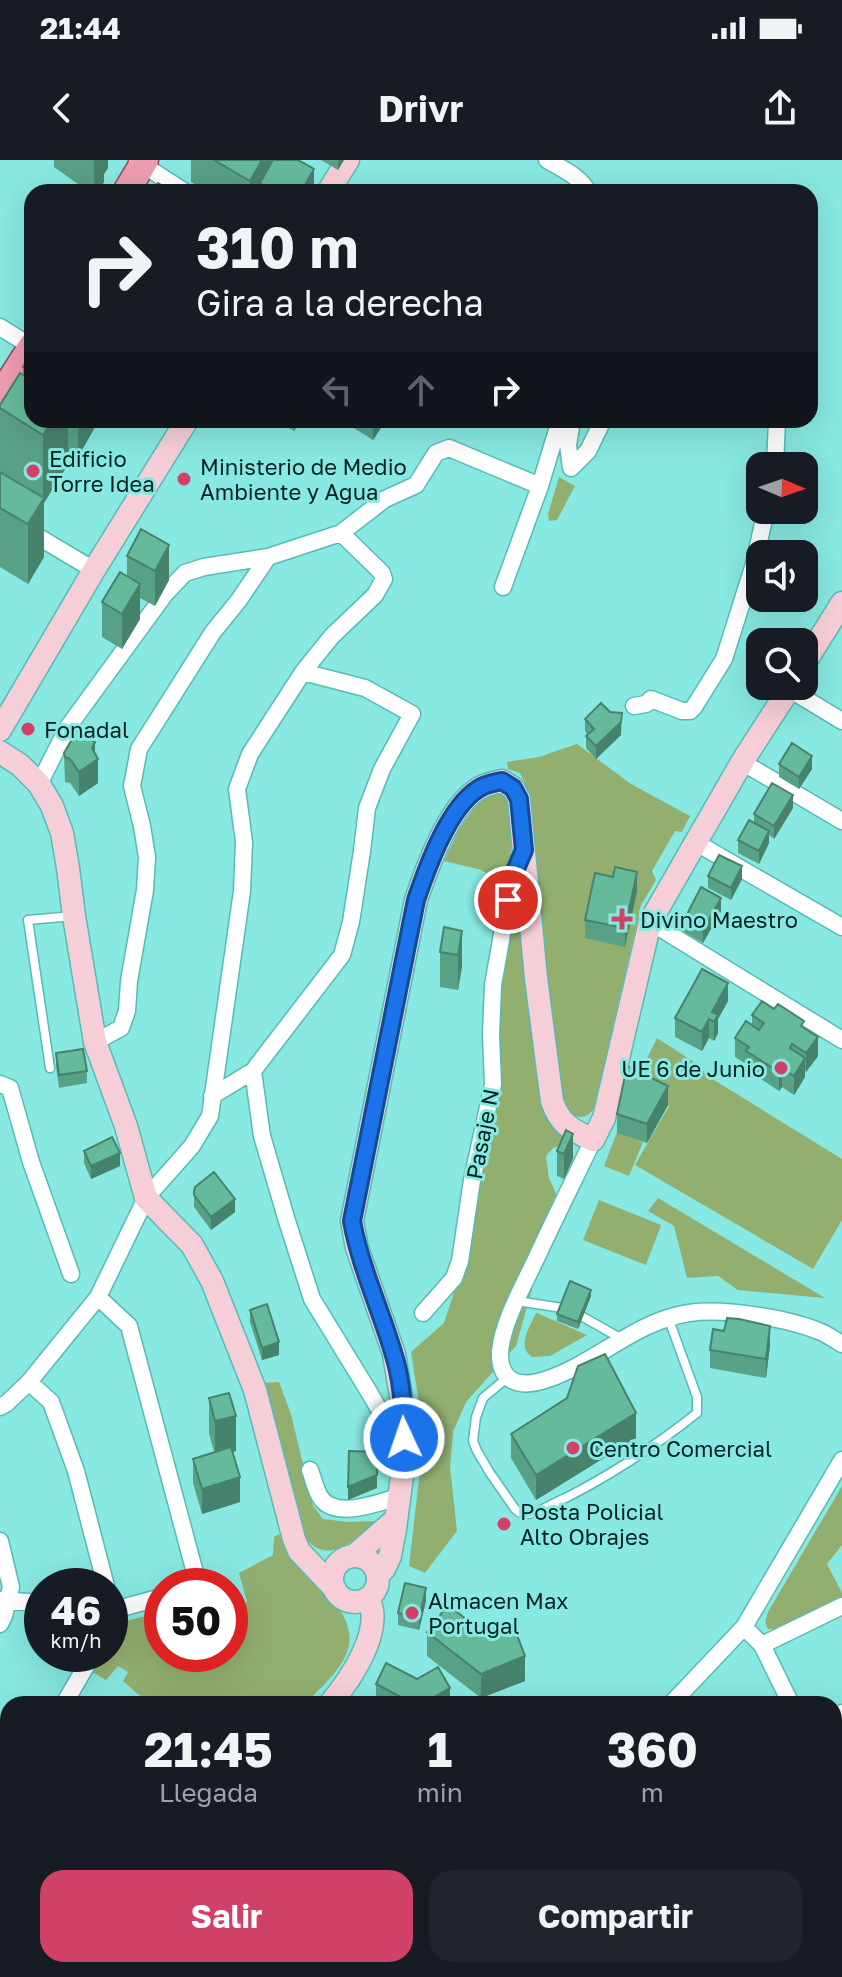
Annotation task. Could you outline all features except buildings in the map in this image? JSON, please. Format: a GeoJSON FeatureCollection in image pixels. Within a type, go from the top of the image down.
{"type":"FeatureCollection","features":[{"type":"Feature","properties":{"kind":"main road"},"geometry":{"type":"LineString","coordinates":[[333,184],[348,160]]}},
{"type":"Feature","properties":{"kind":"main road"},"geometry":{"type":"LineString","coordinates":[[130,184],[141,162]]}},
{"type":"Feature","properties":{"kind":"main road"},"geometry":{"type":"LineString","coordinates":[[0,396],[24,359]]}},
{"type":"Feature","properties":{"kind":"main road"},"geometry":{"type":"LineString","coordinates":[[0,730],[182,428]]}},
{"type":"Feature","properties":{"kind":"main road"},"geometry":{"type":"LineString","coordinates":[[818,642],[841,607]]}},
{"type":"Feature","properties":{"kind":"main road"},"geometry":{"type":"LineString","coordinates":[[378,1573],[384,1569],[390,1556],[404,1461],[404,1415],[394,1354],[357,1248],[352,1221],[416,900],[432,855],[463,803],[476,790],[502,781],[513,788],[519,799],[536,978],[552,1101],[561,1122],[593,1140],[604,1118],[650,922],[742,762],[782,700]]}},
{"type":"Feature","properties":{"kind":"main road"},"geometry":{"type":"LineString","coordinates":[[0,752],[20,765],[39,784],[52,806],[62,833],[95,1042],[126,1126],[146,1198],[192,1245],[212,1281],[255,1390],[299,1551],[350,1596]]}},
{"type":"Feature","properties":{"kind":"main road"},"geometry":{"type":"LineString","coordinates":[[336,1696],[367,1647],[373,1626],[373,1607],[350,1596],[332,1582],[333,1573],[395,1520]]}},
{"type":"Feature","properties":{"kind":"main road"},"geometry":{"type":"LineString","coordinates":[[294,1539],[324,1557],[362,1556],[375,1565],[377,1587],[350,1596]]}},
{"type":"Feature","properties":{"kind":"street"},"geometry":{"type":"LineString","coordinates":[[547,160],[584,184]]}},
{"type":"Feature","properties":{"kind":"street"},"geometry":{"type":"LineString","coordinates":[[141,162],[173,184]]}},
{"type":"Feature","properties":{"kind":"street"},"geometry":{"type":"LineString","coordinates":[[0,327],[24,342]]}},
{"type":"Feature","properties":{"kind":"street"},"geometry":{"type":"LineString","coordinates":[[503,587],[558,428]]}},
{"type":"Feature","properties":{"kind":"street"},"geometry":{"type":"LineString","coordinates":[[571,428],[568,445],[571,468],[588,451],[599,428]]}},
{"type":"Feature","properties":{"kind":"street"},"geometry":{"type":"LineString","coordinates":[[776,452],[777,428]]}},
{"type":"Feature","properties":{"kind":"street"},"geometry":{"type":"LineString","coordinates":[[39,784],[68,727],[165,594],[185,573],[268,557],[345,530],[385,499],[416,485],[441,449],[449,448],[540,486]]}},
{"type":"Feature","properties":{"kind":"street"},"geometry":{"type":"LineString","coordinates":[[0,514],[94,570]]}},
{"type":"Feature","properties":{"kind":"street"},"geometry":{"type":"LineString","coordinates":[[634,706],[646,704],[651,699],[682,711],[690,711],[694,707],[724,659],[754,564],[763,524]]}},
{"type":"Feature","properties":{"kind":"street"},"geometry":{"type":"LineString","coordinates":[[0,1407],[29,1382],[98,1297],[146,1198],[192,1146],[210,1116],[242,891],[244,842],[237,789],[250,754],[303,672],[332,636],[375,595],[384,579],[345,530]]}},
{"type":"Feature","properties":{"kind":"street"},"geometry":{"type":"LineString","coordinates":[[95,1042],[121,1028],[127,1011],[147,857],[132,786],[139,749],[213,632],[268,557]]}},
{"type":"Feature","properties":{"kind":"street"},"geometry":{"type":"LineString","coordinates":[[212,1096],[253,1071],[342,955],[351,922],[367,808],[382,769],[412,714],[365,688],[303,672]]}},
{"type":"Feature","properties":{"kind":"street"},"geometry":{"type":"LineString","coordinates":[[809,700],[842,721]]}},
{"type":"Feature","properties":{"kind":"street"},"geometry":{"type":"LineString","coordinates":[[742,762],[842,821]]}},
{"type":"Feature","properties":{"kind":"street"},"geometry":{"type":"LineString","coordinates":[[695,842],[842,927]]}},
{"type":"Feature","properties":{"kind":"street","name":"Pasaje N"},"geometry":{"type":"LineString","coordinates":[[423,1313],[454,1278],[460,1261],[472,1180],[493,1084],[493,985],[512,878],[524,850]]}},
{"type":"Feature","properties":{"kind":"street"},"geometry":{"type":"LineString","coordinates":[[650,922],[842,1040]]}},
{"type":"Feature","properties":{"kind":"street"},"geometry":{"type":"LineString","coordinates":[[253,1071],[262,1136],[312,1299],[395,1437],[404,1461]]}},
{"type":"Feature","properties":{"kind":"street"},"geometry":{"type":"LineString","coordinates":[[0,1084],[10,1088],[31,1162],[71,1274]]}},
{"type":"Feature","properties":{"kind":"street"},"geometry":{"type":"LineString","coordinates":[[593,1140],[516,1301],[500,1351],[503,1370],[508,1377],[522,1385],[544,1381],[668,1317],[690,1312],[726,1312],[793,1323],[821,1332],[842,1344]]}},
{"type":"Feature","properties":{"kind":"street"},"geometry":{"type":"LineString","coordinates":[[98,1297],[129,1326],[194,1568]]}},
{"type":"Feature","properties":{"kind":"street"},"geometry":{"type":"LineString","coordinates":[[29,1382],[51,1402],[76,1471],[101,1568]]}},
{"type":"Feature","properties":{"kind":"street"},"geometry":{"type":"LineString","coordinates":[[679,1696],[744,1627],[842,1460]]}},
{"type":"Feature","properties":{"kind":"street"},"geometry":{"type":"LineString","coordinates":[[310,1470],[320,1498],[332,1507],[351,1509],[398,1497]]}},
{"type":"Feature","properties":{"kind":"street"},"geometry":{"type":"LineString","coordinates":[[0,1541],[11,1587],[3,1600],[4,1616],[0,1624]]}},
{"type":"Feature","properties":{"kind":"street"},"geometry":{"type":"LineString","coordinates":[[3,1600],[24,1602]]}},
{"type":"Feature","properties":{"kind":"street"},"geometry":{"type":"LineString","coordinates":[[762,1645],[842,1606]]}},
{"type":"Feature","properties":{"kind":"street"},"geometry":{"type":"LineString","coordinates":[[744,1627],[762,1645],[787,1696]]}},
{"type":"Feature","properties":{"kind":"street"},"geometry":{"type":"LineString","coordinates":[[69,1696],[83,1672]]}},
{"type":"Feature","properties":{"kind":"lane"},"geometry":{"type":"LineString","coordinates":[[50,1068],[28,920],[74,916]]}},
{"type":"Feature","properties":{"kind":"lane"},"geometry":{"type":"LineString","coordinates":[[516,1301],[562,1308]]}},
{"type":"Feature","properties":{"kind":"lane"},"geometry":{"type":"LineString","coordinates":[[583,1317],[622,1339]]}},
{"type":"Feature","properties":{"kind":"lane"},"geometry":{"type":"LineString","coordinates":[[508,1377],[483,1398],[476,1417],[473,1441],[515,1509],[526,1514],[576,1493],[647,1449],[697,1413],[697,1397],[668,1317]]}},
{"type":"Feature","properties":{"kind":"green space"},"geometry":{"type":"Polygon","coordinates":[[[559,477],[575,486],[557,520],[549,521],[548,514],[559,477]]]}},
{"type":"Feature","properties":{"kind":"green space"},"geometry":{"type":"Polygon","coordinates":[[[577,744],[631,784],[690,816],[682,832],[675,831],[652,871],[656,880],[641,905],[594,1108],[582,1117],[562,1106],[525,783],[520,773],[508,769],[507,762],[539,757],[577,744]]]}},
{"type":"Feature","properties":{"kind":"green space"},"geometry":{"type":"Polygon","coordinates":[[[494,792],[506,797],[511,813],[507,882],[478,869],[444,861],[460,828],[481,799],[494,792]]]}},
{"type":"Feature","properties":{"kind":"green space"},"geometry":{"type":"Polygon","coordinates":[[[517,882],[545,1109],[555,1130],[571,1142],[553,1148],[546,1156],[549,1178],[558,1198],[516,1346],[466,1402],[453,1432],[450,1466],[457,1531],[425,1573],[409,1566],[424,1436],[411,1352],[444,1323],[465,1259],[496,1012],[517,882]]]}},
{"type":"Feature","properties":{"kind":"green space"},"geometry":{"type":"Polygon","coordinates":[[[657,1038],[694,1062],[714,1080],[842,1159],[842,1220],[813,1269],[635,1165],[669,1106],[633,1087],[657,1038]]]}},
{"type":"Feature","properties":{"kind":"green space"},"geometry":{"type":"Polygon","coordinates":[[[617,1132],[643,1142],[629,1176],[604,1166],[617,1132]]]}},
{"type":"Feature","properties":{"kind":"green space"},"geometry":{"type":"Polygon","coordinates":[[[658,1198],[825,1298],[738,1290],[718,1276],[687,1278],[674,1226],[648,1211],[658,1198]]]}},
{"type":"Feature","properties":{"kind":"green space"},"geometry":{"type":"Polygon","coordinates":[[[599,1200],[661,1225],[646,1265],[583,1240],[599,1200]]]}},
{"type":"Feature","properties":{"kind":"green space"},"geometry":{"type":"Polygon","coordinates":[[[536,1313],[587,1335],[550,1356],[532,1357],[527,1353],[525,1342],[536,1313]]]}},
{"type":"Feature","properties":{"kind":"green space"},"geometry":{"type":"Polygon","coordinates":[[[279,1382],[291,1414],[313,1506],[323,1519],[376,1521],[345,1546],[327,1551],[318,1549],[304,1535],[297,1520],[260,1383],[279,1382]]]}},
{"type":"Feature","properties":{"kind":"green space"},"geometry":{"type":"Polygon","coordinates":[[[842,1486],[842,1545],[827,1564],[842,1598],[780,1629],[768,1629],[768,1612],[842,1486]]]}},
{"type":"Feature","properties":{"kind":"green space"},"geometry":{"type":"Polygon","coordinates":[[[279,1534],[291,1555],[334,1601],[348,1628],[349,1642],[342,1663],[312,1696],[140,1696],[123,1681],[128,1672],[128,1620],[144,1616],[144,1672],[248,1672],[248,1568],[273,1555],[274,1537],[279,1534]]]}},
{"type":"Feature","properties":{"kind":"green space"},"geometry":{"type":"Polygon","coordinates":[[[92,1672],[113,1672],[106,1680],[92,1672]]]}},
{"type":"Feature","properties":{"kind":"place","name":"Edificio Torre Idea"},"geometry":{"type":"Point","coordinates":[33,471]}},
{"type":"Feature","properties":{"kind":"place","name":"Ministerio de Medio Ambiente y Agua"},"geometry":{"type":"Point","coordinates":[184,479]}},
{"type":"Feature","properties":{"kind":"place","name":"Fonadal"},"geometry":{"type":"Point","coordinates":[28,729]}},
{"type":"Feature","properties":{"kind":"place","name":"Divino Maestro"},"geometry":{"type":"Point","coordinates":[622,919]}},
{"type":"Feature","properties":{"kind":"place","name":"UE 6 de Junio"},"geometry":{"type":"Point","coordinates":[781,1068]}},
{"type":"Feature","properties":{"kind":"place","name":"Centro Comercial"},"geometry":{"type":"Point","coordinates":[573,1448]}},
{"type":"Feature","properties":{"kind":"place","name":"Posta Policial Alto Obrajes"},"geometry":{"type":"Point","coordinates":[504,1524]}},
{"type":"Feature","properties":{"kind":"place","name":"Almacen Max Portugal"},"geometry":{"type":"Point","coordinates":[412,1613]}},
{"type":"Feature","properties":{"kind":"route"},"geometry":{"type":"LineString","coordinates":[[404,1438],[404,1415],[394,1354],[357,1248],[352,1221],[416,900],[432,855],[463,803],[476,790],[502,781],[513,788],[519,799],[524,850],[516,865],[508,900]]}}]}
